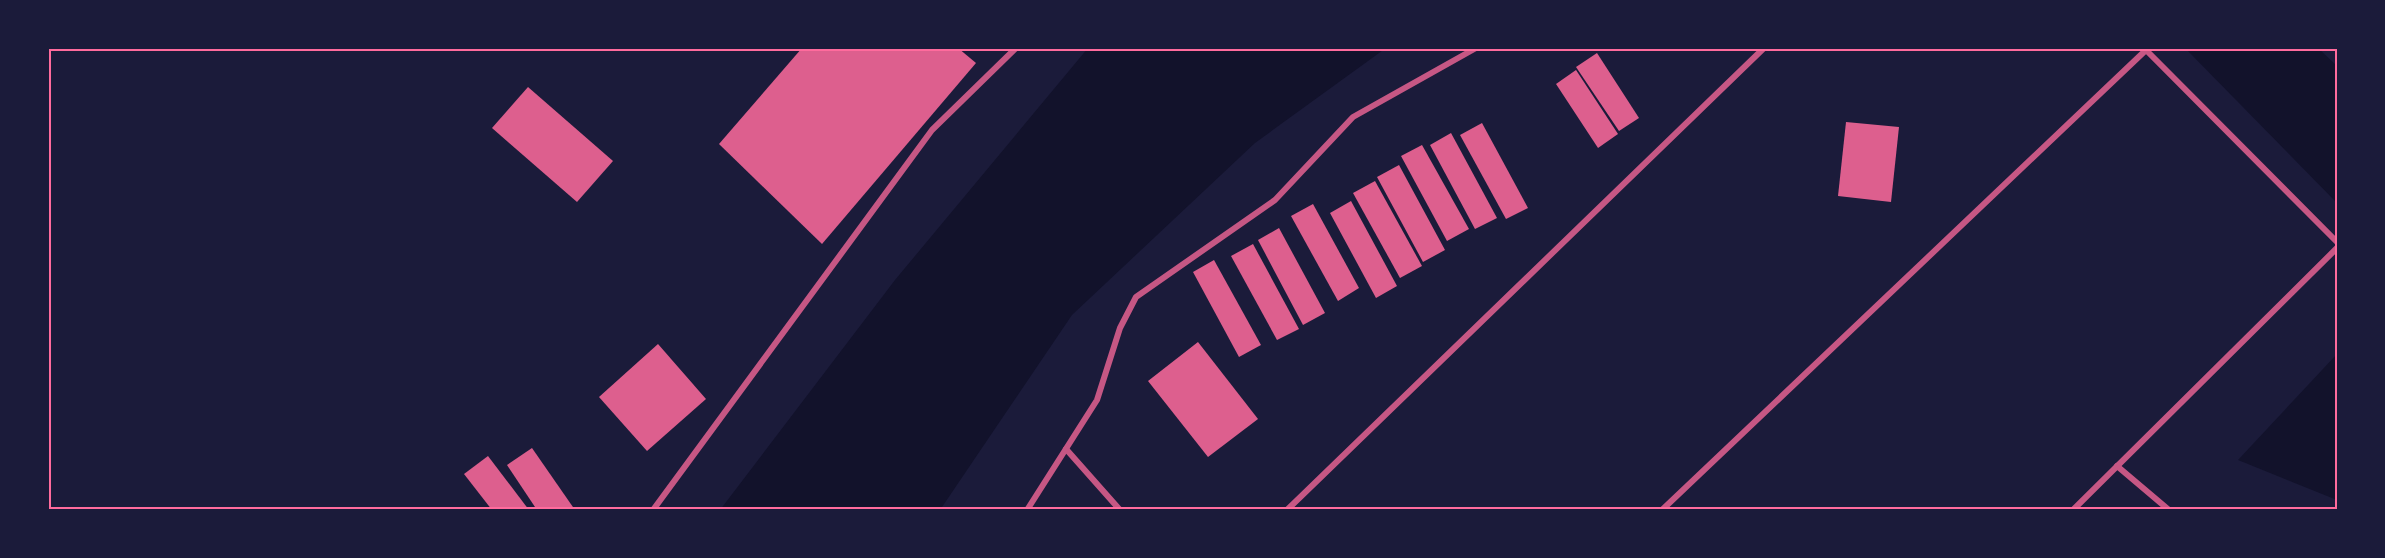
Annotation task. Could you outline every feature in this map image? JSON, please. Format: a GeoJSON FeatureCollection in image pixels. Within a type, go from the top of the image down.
{"type":"FeatureCollection","features":[{"type":"Feature","properties":{"kind":"street"},"geometry":{"type":"LineString","coordinates":[[653,510],[932,130],[1016,48]]}},
{"type":"Feature","properties":{"kind":"street"},"geometry":{"type":"LineString","coordinates":[[1027,510],[1097,400],[1120,328],[1136,297],[1275,200],[1353,117],[1476,48]]}},
{"type":"Feature","properties":{"kind":"street"},"geometry":{"type":"LineString","coordinates":[[1287,510],[1764,48]]}},
{"type":"Feature","properties":{"kind":"street"},"geometry":{"type":"LineString","coordinates":[[1662,510],[2145,49],[2337,242]]}},
{"type":"Feature","properties":{"kind":"street"},"geometry":{"type":"LineString","coordinates":[[2073,510],[2337,248]]}},
{"type":"Feature","properties":{"kind":"street"},"geometry":{"type":"LineString","coordinates":[[1066,449],[1120,510]]}},
{"type":"Feature","properties":{"kind":"street"},"geometry":{"type":"LineString","coordinates":[[2117,466],[2169,510]]}},
{"type":"Feature","properties":{"kind":"shaded area"},"geometry":{"type":"Polygon","coordinates":[[[1088,48],[1386,48],[1255,143],[1072,315],[940,510],[720,510],[895,280],[1088,48]]]}},
{"type":"Feature","properties":{"kind":"shaded area"},"geometry":{"type":"Polygon","coordinates":[[[2185,48],[2318,48],[2337,66],[2337,203],[2185,48]]]}},
{"type":"Feature","properties":{"kind":"shaded area"},"geometry":{"type":"Polygon","coordinates":[[[2337,354],[2337,500],[2238,460],[2337,354]]]}},
{"type":"Feature","properties":{"kind":"building"},"geometry":{"type":"Polygon","coordinates":[[[802,48],[958,48],[976,63],[822,244],[719,144],[802,48]]]}},
{"type":"Feature","properties":{"kind":"building"},"geometry":{"type":"Polygon","coordinates":[[[1597,53],[1639,118],[1619,131],[1576,67],[1597,53]]]}},
{"type":"Feature","properties":{"kind":"building"},"geometry":{"type":"Polygon","coordinates":[[[1576,70],[1618,134],[1598,148],[1556,84],[1576,70]]]}},
{"type":"Feature","properties":{"kind":"building"},"geometry":{"type":"Polygon","coordinates":[[[528,87],[613,161],[577,202],[492,128],[528,87]]]}},
{"type":"Feature","properties":{"kind":"building"},"geometry":{"type":"Polygon","coordinates":[[[1846,122],[1899,127],[1891,202],[1838,196],[1846,122]]]}},
{"type":"Feature","properties":{"kind":"building"},"geometry":{"type":"Polygon","coordinates":[[[1482,123],[1528,208],[1506,219],[1460,135],[1482,123]]]}},
{"type":"Feature","properties":{"kind":"building"},"geometry":{"type":"Polygon","coordinates":[[[1451,133],[1497,218],[1475,229],[1430,145],[1451,133]]]}},
{"type":"Feature","properties":{"kind":"building"},"geometry":{"type":"Polygon","coordinates":[[[1422,145],[1469,229],[1447,241],[1401,156],[1422,145]]]}},
{"type":"Feature","properties":{"kind":"building"},"geometry":{"type":"Polygon","coordinates":[[[1399,165],[1445,250],[1423,262],[1377,177],[1399,165]]]}},
{"type":"Feature","properties":{"kind":"building"},"geometry":{"type":"Polygon","coordinates":[[[1375,181],[1422,266],[1400,278],[1353,193],[1375,181]]]}},
{"type":"Feature","properties":{"kind":"building"},"geometry":{"type":"Polygon","coordinates":[[[1351,201],[1397,286],[1376,298],[1330,213],[1351,201]]]}},
{"type":"Feature","properties":{"kind":"building"},"geometry":{"type":"Polygon","coordinates":[[[1313,204],[1359,288],[1338,301],[1291,216],[1313,204]]]}},
{"type":"Feature","properties":{"kind":"building"},"geometry":{"type":"Polygon","coordinates":[[[1279,228],[1325,313],[1303,325],[1258,240],[1279,228]]]}},
{"type":"Feature","properties":{"kind":"building"},"geometry":{"type":"Polygon","coordinates":[[[1253,244],[1299,329],[1277,340],[1231,256],[1253,244]]]}},
{"type":"Feature","properties":{"kind":"building"},"geometry":{"type":"Polygon","coordinates":[[[1214,260],[1261,345],[1239,357],[1193,272],[1214,260]]]}},
{"type":"Feature","properties":{"kind":"building"},"geometry":{"type":"Polygon","coordinates":[[[1198,342],[1258,419],[1208,457],[1148,381],[1198,342]]]}},
{"type":"Feature","properties":{"kind":"building"},"geometry":{"type":"Polygon","coordinates":[[[658,344],[706,399],[647,451],[599,397],[658,344]]]}},
{"type":"Feature","properties":{"kind":"building"},"geometry":{"type":"Polygon","coordinates":[[[532,448],[575,510],[537,510],[507,465],[532,448]]]}},
{"type":"Feature","properties":{"kind":"building"},"geometry":{"type":"Polygon","coordinates":[[[488,456],[529,510],[492,510],[464,474],[488,456]]]}}]}
